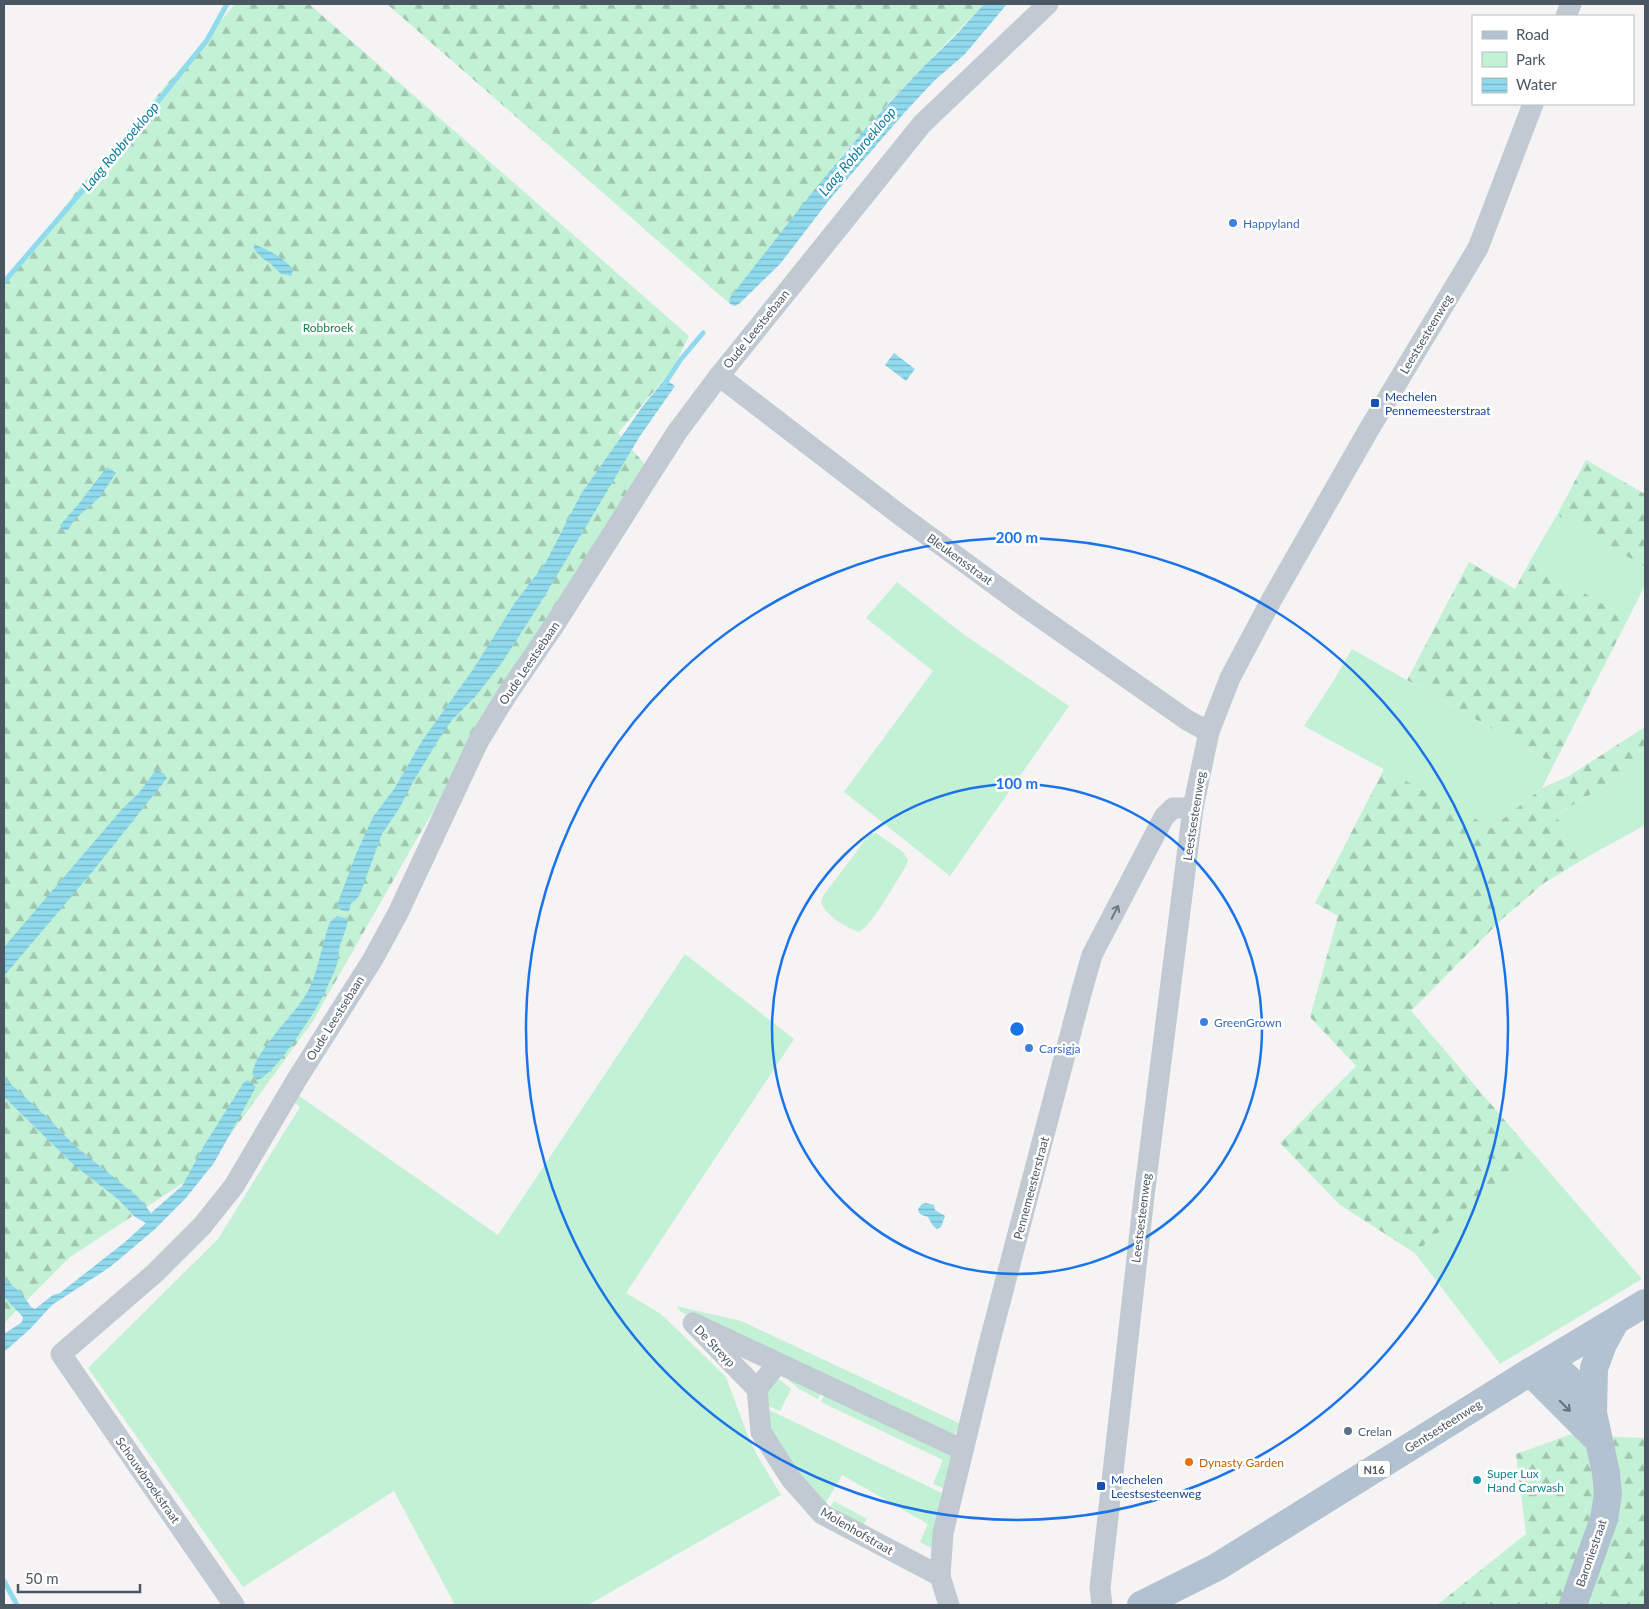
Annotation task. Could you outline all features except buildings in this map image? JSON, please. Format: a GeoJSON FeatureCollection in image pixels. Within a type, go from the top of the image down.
{"type":"FeatureCollection","features":[{"type":"Feature","properties":{"kind":"main road","name":"Gentsesteenweg"},"geometry":{"type":"LineString","coordinates":[[1141,1605],[1217,1567],[1540,1366],[1645,1303]]}},
{"type":"Feature","properties":{"kind":"main road"},"geometry":{"type":"LineString","coordinates":[[1594,1413],[1594,1368],[1603,1344],[1615,1322]]}},
{"type":"Feature","properties":{"kind":"main road"},"geometry":{"type":"LineString","coordinates":[[1540,1366],[1599,1442]]}},
{"type":"Feature","properties":{"kind":"main road","name":"Baroniestraat"},"geometry":{"type":"LineString","coordinates":[[1540,1366],[1574,1384],[1594,1413],[1606,1473],[1608,1494],[1604,1519],[1573,1605]]}},
{"type":"Feature","properties":{"kind":"main road","name":"Gentsesteenweg"},"geometry":{"type":"LineString","coordinates":[[1170,1605],[1217,1567]]}},
{"type":"Feature","properties":{"kind":"street","name":"Oude Leestsebaan"},"geometry":{"type":"LineString","coordinates":[[61,1354],[155,1273],[202,1226],[234,1186],[292,1087],[373,959],[398,913],[478,742],[663,454],[719,376],[922,124],[1048,4]]}},
{"type":"Feature","properties":{"kind":"street","name":"Leestsesteenweg"},"geometry":{"type":"LineString","coordinates":[[1102,1605],[1100,1588],[1135,1270],[1193,808],[1209,732],[1230,678],[1272,599],[1368,431],[1478,248],[1533,105]]}},
{"type":"Feature","properties":{"kind":"street","name":"Bleukensstraat"},"geometry":{"type":"LineString","coordinates":[[719,376],[900,516],[1158,700],[1187,720],[1209,732]]}},
{"type":"Feature","properties":{"kind":"street","name":"Pennemeesterstraat"},"geometry":{"type":"LineString","coordinates":[[949,1605],[940,1576],[943,1533],[989,1344],[1092,955],[1164,817],[1173,808],[1193,808]]}},
{"type":"Feature","properties":{"kind":"street","name":"De Streyp"},"geometry":{"type":"LineString","coordinates":[[757,1389],[693,1323],[963,1450]]}},
{"type":"Feature","properties":{"kind":"street","name":"Schouwbroekstraat"},"geometry":{"type":"LineString","coordinates":[[61,1354],[234,1605]]}},
{"type":"Feature","properties":{"kind":"street"},"geometry":{"type":"LineString","coordinates":[[757,1389],[778,1363]]}},
{"type":"Feature","properties":{"kind":"street","name":"Molenhofstraat"},"geometry":{"type":"LineString","coordinates":[[757,1389],[761,1432],[791,1479],[822,1514],[940,1576]]}},
{"type":"Feature","properties":{"kind":"green space","name":"Robbroek"},"geometry":{"type":"Polygon","coordinates":[[[235,4],[309,4],[689,336],[672,370],[618,433],[648,468],[503,695],[415,842],[313,1021],[206,1168],[70,1257],[4,1323],[4,285],[84,182],[235,4]]]}},
{"type":"Feature","properties":{"kind":"green space"},"geometry":{"type":"Polygon","coordinates":[[[387,4],[984,4],[895,96],[846,151],[729,299],[730,304],[387,4]]]}},
{"type":"Feature","properties":{"kind":"green space"},"geometry":{"type":"Polygon","coordinates":[[[1586,460],[1645,494],[1645,567],[1557,515],[1586,460]]]}},
{"type":"Feature","properties":{"kind":"green space"},"geometry":{"type":"Polygon","coordinates":[[[1557,515],[1645,567],[1645,585],[1628,619],[1530,561],[1557,515]]]}},
{"type":"Feature","properties":{"kind":"green space"},"geometry":{"type":"Polygon","coordinates":[[[1530,561],[1628,619],[1554,764],[1407,680],[1469,562],[1515,589],[1530,561]]]}},
{"type":"Feature","properties":{"kind":"green space"},"geometry":{"type":"Polygon","coordinates":[[[897,582],[963,634],[1069,706],[950,876],[844,792],[933,671],[866,618],[897,582]]]}},
{"type":"Feature","properties":{"kind":"green space"},"geometry":{"type":"Polygon","coordinates":[[[1352,649],[1554,764],[1542,788],[1492,828],[1304,726],[1352,649]]]}},
{"type":"Feature","properties":{"kind":"green space"},"geometry":{"type":"Polygon","coordinates":[[[1645,727],[1645,761],[1555,816],[1589,856],[1544,883],[1501,920],[1411,1011],[1532,1152],[1415,1253],[1340,1205],[1280,1143],[1356,1066],[1310,1017],[1338,916],[1315,903],[1384,769],[1492,828],[1542,788],[1569,776],[1645,727]]]}},
{"type":"Feature","properties":{"kind":"green space"},"geometry":{"type":"Polygon","coordinates":[[[1645,761],[1645,825],[1589,856],[1554,817],[1645,761]]]}},
{"type":"Feature","properties":{"kind":"green space"},"geometry":{"type":"Polygon","coordinates":[[[876,833],[903,852],[908,860],[877,913],[859,932],[832,916],[821,902],[823,896],[866,839],[871,834],[876,833]]]}},
{"type":"Feature","properties":{"kind":"green space"},"geometry":{"type":"Polygon","coordinates":[[[685,954],[794,1039],[626,1293],[661,1314],[726,1377],[748,1436],[781,1495],[588,1605],[455,1605],[394,1491],[243,1587],[88,1368],[218,1239],[300,1107],[294,1102],[298,1095],[498,1235],[685,954]]]}},
{"type":"Feature","properties":{"kind":"green space"},"geometry":{"type":"Polygon","coordinates":[[[1532,1152],[1642,1279],[1500,1364],[1415,1253],[1532,1152]]]}},
{"type":"Feature","properties":{"kind":"green space"},"geometry":{"type":"Polygon","coordinates":[[[676,1306],[741,1321],[963,1425],[954,1434],[947,1433],[733,1332],[681,1312],[676,1306]]]}},
{"type":"Feature","properties":{"kind":"green space"},"geometry":{"type":"Polygon","coordinates":[[[786,1378],[822,1390],[818,1399],[799,1389],[786,1378]]]}},
{"type":"Feature","properties":{"kind":"green space"},"geometry":{"type":"Polygon","coordinates":[[[779,1379],[791,1389],[780,1411],[763,1404],[768,1390],[779,1379]]]}},
{"type":"Feature","properties":{"kind":"green space"},"geometry":{"type":"Polygon","coordinates":[[[826,1392],[946,1450],[955,1460],[947,1490],[933,1484],[943,1460],[821,1402],[826,1392]]]}},
{"type":"Feature","properties":{"kind":"green space"},"geometry":{"type":"Polygon","coordinates":[[[763,1407],[946,1495],[931,1548],[920,1542],[928,1524],[842,1475],[824,1506],[769,1432],[763,1407]]]}},
{"type":"Feature","properties":{"kind":"green space"},"geometry":{"type":"Polygon","coordinates":[[[1569,1435],[1645,1438],[1645,1605],[1437,1605],[1526,1534],[1516,1454],[1569,1435]]]}},
{"type":"Feature","properties":{"kind":"green space"},"geometry":{"type":"Polygon","coordinates":[[[834,1501],[867,1519],[863,1525],[831,1506],[834,1501]]]}},
{"type":"Feature","properties":{"kind":"water"},"geometry":{"type":"Polygon","coordinates":[[[984,4],[1007,4],[965,54],[935,80],[905,112],[830,199],[780,264],[740,303],[735,306],[730,304],[729,299],[814,190],[866,128],[984,4]]]}},
{"type":"Feature","properties":{"kind":"water"},"geometry":{"type":"Polygon","coordinates":[[[254,244],[283,260],[292,268],[292,276],[281,274],[262,258],[254,249],[254,244]]]}},
{"type":"Feature","properties":{"kind":"water"},"geometry":{"type":"Polygon","coordinates":[[[894,353],[915,369],[906,381],[885,365],[894,353]]]}},
{"type":"Feature","properties":{"kind":"water"},"geometry":{"type":"Polygon","coordinates":[[[665,379],[675,386],[640,436],[541,602],[501,664],[475,697],[452,720],[437,742],[400,807],[382,834],[360,894],[351,903],[349,911],[342,910],[337,905],[356,854],[373,817],[394,789],[422,741],[474,668],[514,604],[546,562],[581,494],[643,406],[665,379]]]}},
{"type":"Feature","properties":{"kind":"water"},"geometry":{"type":"Polygon","coordinates":[[[107,467],[116,473],[99,498],[75,519],[68,530],[62,530],[60,525],[107,467]]]}},
{"type":"Feature","properties":{"kind":"water"},"geometry":{"type":"Polygon","coordinates":[[[156,770],[163,773],[167,778],[93,871],[4,976],[4,947],[123,808],[138,794],[156,770]]]}},
{"type":"Feature","properties":{"kind":"water"},"geometry":{"type":"Polygon","coordinates":[[[337,916],[348,919],[339,947],[337,964],[325,992],[304,1027],[283,1056],[273,1068],[257,1080],[253,1076],[257,1059],[307,993],[315,974],[330,922],[337,916]]]}},
{"type":"Feature","properties":{"kind":"water"},"geometry":{"type":"Polygon","coordinates":[[[4,1078],[74,1145],[138,1197],[151,1213],[182,1186],[205,1144],[244,1082],[248,1080],[256,1087],[214,1163],[185,1199],[154,1230],[110,1267],[52,1305],[30,1329],[4,1352],[4,1334],[22,1322],[23,1317],[4,1297],[4,1278],[35,1309],[53,1295],[60,1293],[146,1223],[135,1217],[118,1199],[75,1166],[4,1097],[4,1078]]]}},
{"type":"Feature","properties":{"kind":"water"},"geometry":{"type":"Polygon","coordinates":[[[922,1204],[934,1205],[935,1210],[945,1216],[941,1227],[937,1229],[928,1217],[919,1213],[918,1209],[922,1204]]]}},
{"type":"Feature","properties":{"kind":"waterway","name":"Laag Robbroekloop"},"geometry":{"type":"LineString","coordinates":[[4,282],[144,119],[207,40],[227,4]]}},
{"type":"Feature","properties":{"kind":"waterway","name":"Laag Robbroekloop"},"geometry":{"type":"LineString","coordinates":[[664,385],[681,359],[703,333]]}},
{"type":"Feature","properties":{"kind":"waterway"},"geometry":{"type":"LineString","coordinates":[[4,1581],[17,1605]]}},
{"type":"Feature","properties":{"kind":"place","name":"Happyland"},"geometry":{"type":"Point","coordinates":[1233,223]}},
{"type":"Feature","properties":{"kind":"place","name":"Mechelen Pennemeesterstraat"},"geometry":{"type":"Point","coordinates":[1375,403]}},
{"type":"Feature","properties":{"kind":"place","name":"GreenGrown"},"geometry":{"type":"Point","coordinates":[1204,1022]}},
{"type":"Feature","properties":{"kind":"place","name":"Carsigja"},"geometry":{"type":"Point","coordinates":[1029,1048]}},
{"type":"Feature","properties":{"kind":"place","name":"Crelan"},"geometry":{"type":"Point","coordinates":[1348,1431]}},
{"type":"Feature","properties":{"kind":"place","name":"Dynasty Garden"},"geometry":{"type":"Point","coordinates":[1189,1462]}},
{"type":"Feature","properties":{"kind":"place","name":"Super Lux Hand Carwash"},"geometry":{"type":"Point","coordinates":[1477,1480]}},
{"type":"Feature","properties":{"kind":"place","name":"Mechelen Leestsesteenweg"},"geometry":{"type":"Point","coordinates":[1101,1486]}}]}
